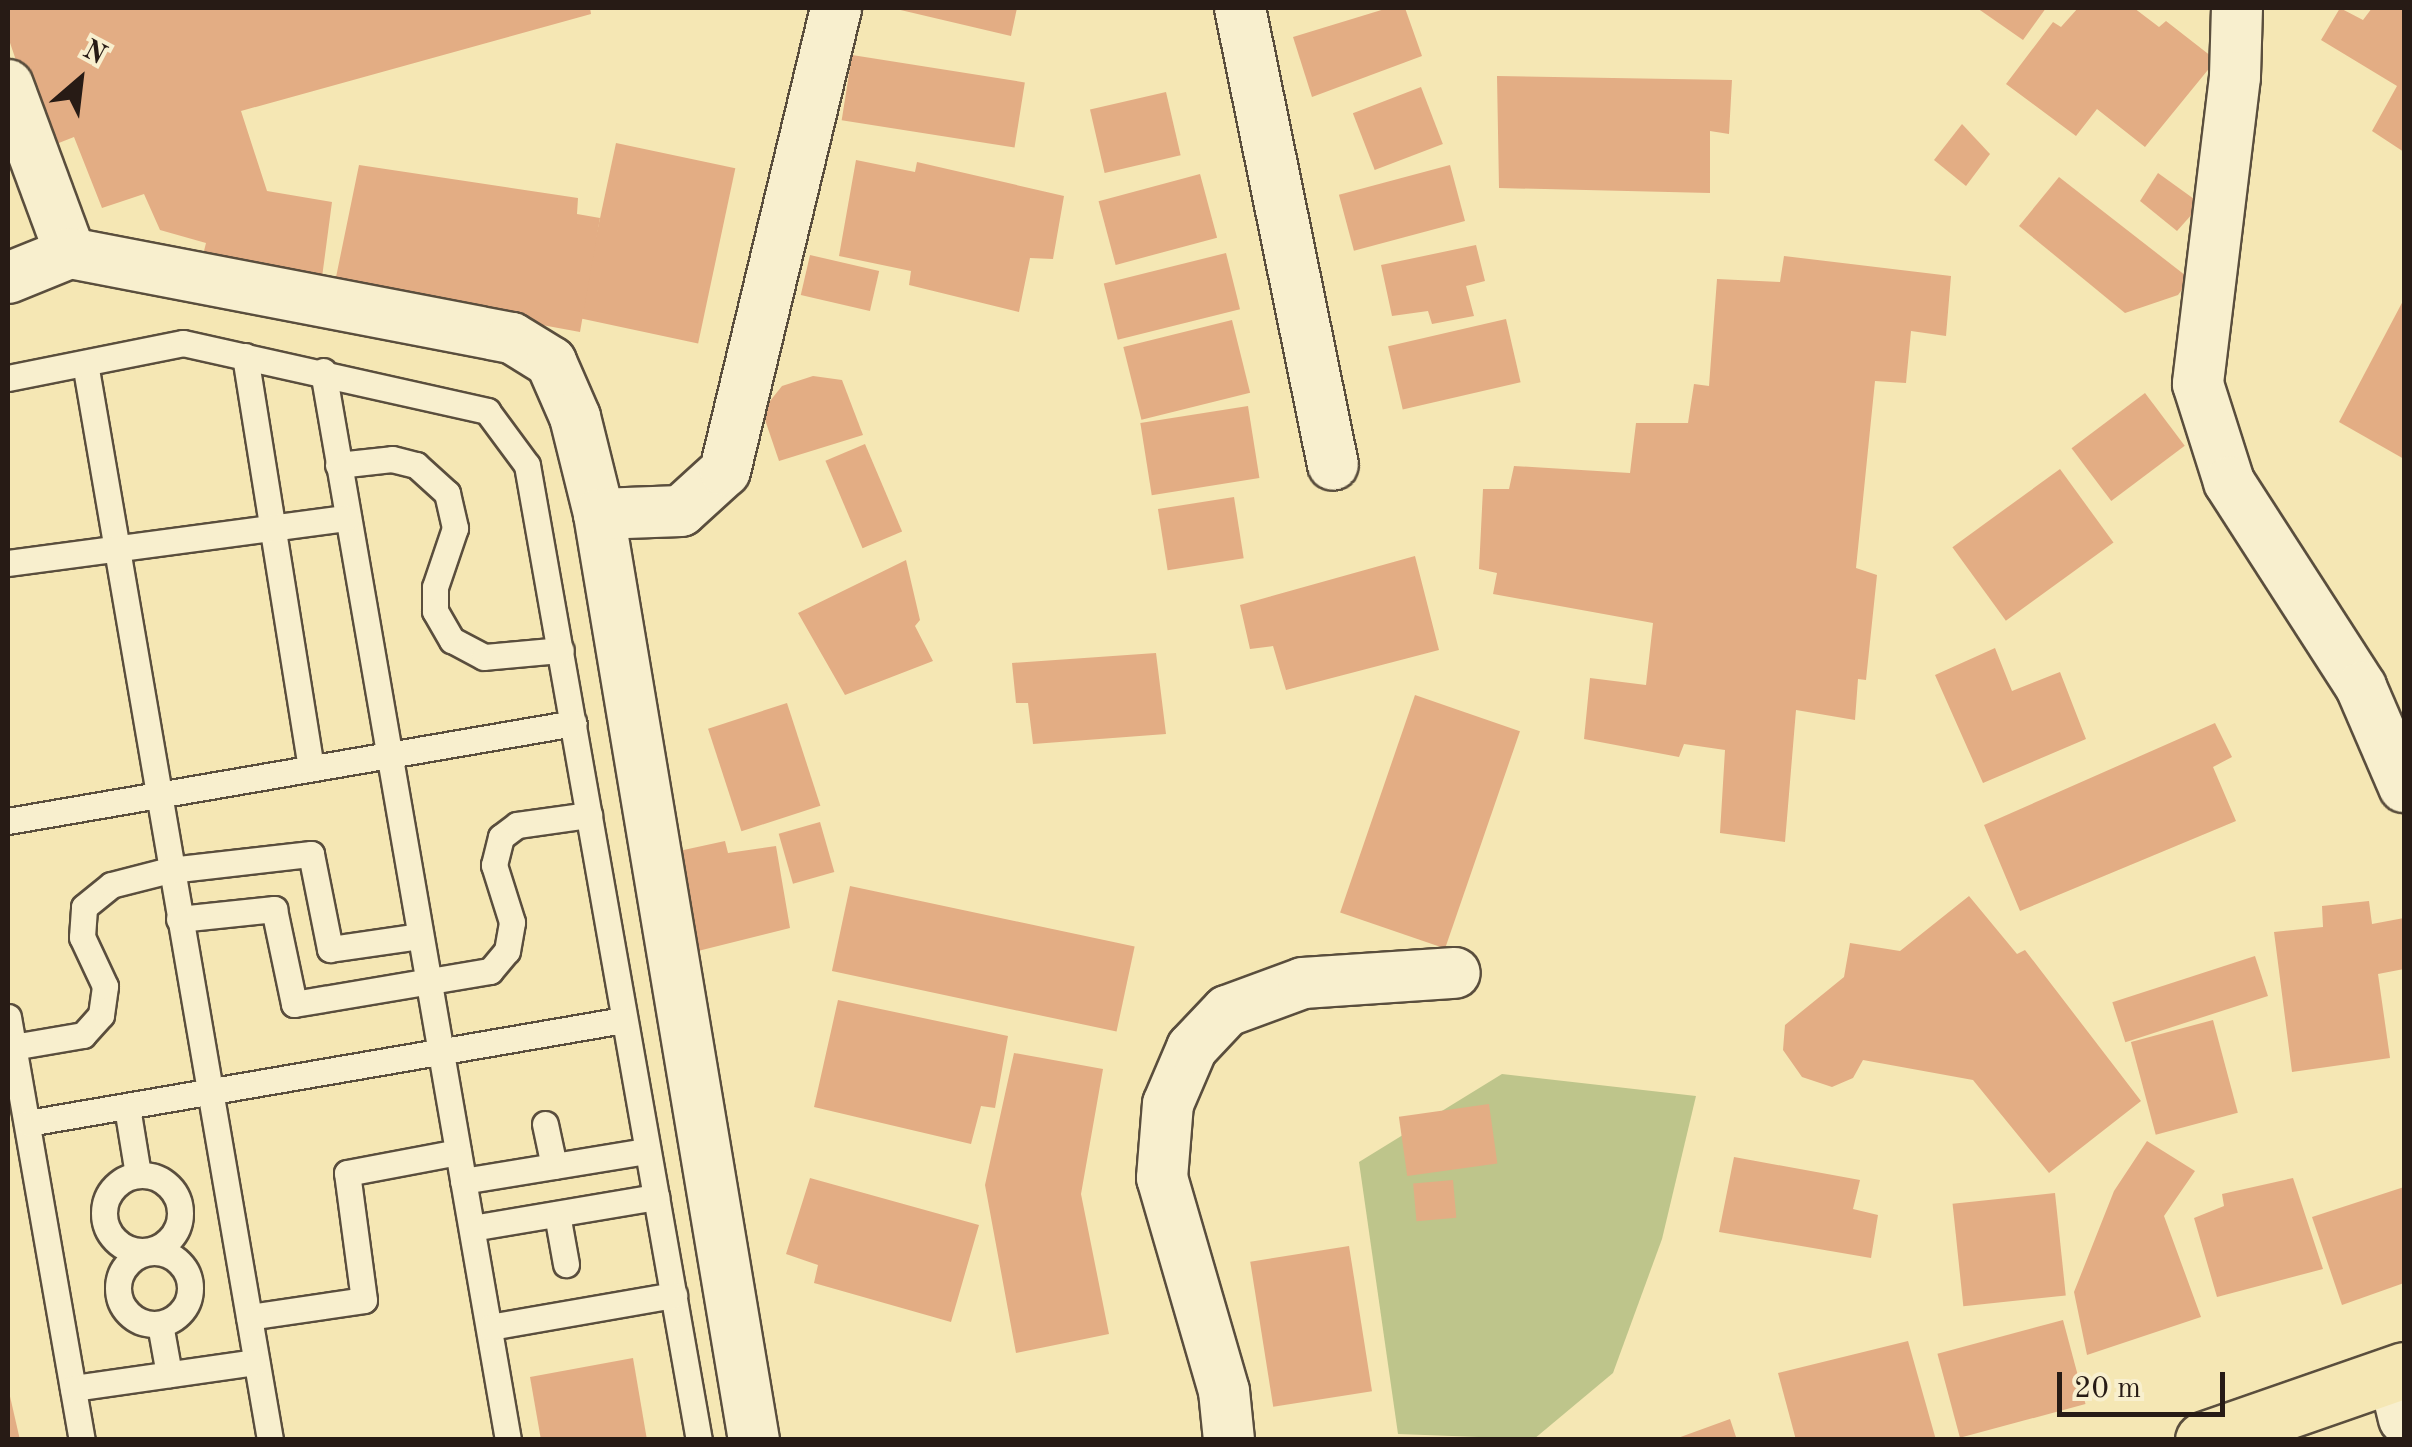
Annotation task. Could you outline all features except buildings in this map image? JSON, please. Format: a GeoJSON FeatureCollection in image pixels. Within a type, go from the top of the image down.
{"type":"FeatureCollection","features":[{"type":"Feature","properties":{"kind":"highway"},"geometry":{"type":"LineString","coordinates":[[2203,1440],[2401,1388]]}},
{"type":"Feature","properties":{"kind":"street"},"geometry":{"type":"LineString","coordinates":[[599,514],[681,510],[725,471],[836,8]]}},
{"type":"Feature","properties":{"kind":"street"},"geometry":{"type":"LineString","coordinates":[[1240,8],[1332,465]]}},
{"type":"Feature","properties":{"kind":"street"},"geometry":{"type":"LineString","coordinates":[[2237,8],[2235,77],[2198,384],[2229,482],[2361,687],[2404,786]]}},
{"type":"Feature","properties":{"kind":"street"},"geometry":{"type":"LineString","coordinates":[[8,85],[70,253]]}},
{"type":"Feature","properties":{"kind":"street"},"geometry":{"type":"LineString","coordinates":[[8,278],[70,253],[512,338],[550,362],[575,417],[599,514],[754,1440]]}},
{"type":"Feature","properties":{"kind":"street"},"geometry":{"type":"LineString","coordinates":[[1229,1440],[1224,1391],[1162,1178],[1168,1104],[1192,1048],[1227,1012],[1303,983],[1455,973]]}},
{"type":"Feature","properties":{"kind":"lane"},"geometry":{"type":"LineString","coordinates":[[8,378],[182,343],[487,410],[527,466],[699,1440]]}},
{"type":"Feature","properties":{"kind":"lane"},"geometry":{"type":"LineString","coordinates":[[244,356],[311,768]]}},
{"type":"Feature","properties":{"kind":"lane"},"geometry":{"type":"LineString","coordinates":[[85,363],[270,1440]]}},
{"type":"Feature","properties":{"kind":"lane"},"geometry":{"type":"LineString","coordinates":[[323,371],[385,754],[508,1440]]}},
{"type":"Feature","properties":{"kind":"lane"},"geometry":{"type":"LineString","coordinates":[[338,465],[392,459],[416,464],[447,493],[455,528],[435,587],[436,610],[452,640],[484,657],[561,650]]}},
{"type":"Feature","properties":{"kind":"lane"},"geometry":{"type":"LineString","coordinates":[[8,563],[346,518]]}},
{"type":"Feature","properties":{"kind":"lane"},"geometry":{"type":"LineString","coordinates":[[8,822],[574,722]]}},
{"type":"Feature","properties":{"kind":"lane"},"geometry":{"type":"LineString","coordinates":[[179,919],[274,909],[294,1004],[490,971],[507,952],[512,922],[494,865],[501,837],[517,825],[589,815]]}},
{"type":"Feature","properties":{"kind":"lane"},"geometry":{"type":"LineString","coordinates":[[14,1047],[83,1035],[101,1015],[105,986],[82,937],[84,906],[111,885],[170,870],[311,854],[330,949],[419,936]]}},
{"type":"Feature","properties":{"kind":"lane"},"geometry":{"type":"LineString","coordinates":[[8,1016],[82,1440]]}},
{"type":"Feature","properties":{"kind":"lane"},"geometry":{"type":"LineString","coordinates":[[28,1124],[624,1020]]}},
{"type":"Feature","properties":{"kind":"lane"},"geometry":{"type":"LineString","coordinates":[[127,1107],[138,1174]]}},
{"type":"Feature","properties":{"kind":"lane"},"geometry":{"type":"LineString","coordinates":[[545,1124],[554,1166]]}},
{"type":"Feature","properties":{"kind":"lane"},"geometry":{"type":"LineString","coordinates":[[463,1181],[647,1151]]}},
{"type":"Feature","properties":{"kind":"lane"},"geometry":{"type":"LineString","coordinates":[[249,1317],[364,1300],[348,1172],[458,1152]]}},
{"type":"Feature","properties":{"kind":"lane"},"geometry":{"type":"LineString","coordinates":[[152,1252],[122,1270],[118,1292],[137,1320],[160,1324],[187,1302],[189,1278],[175,1258],[152,1252],[114,1240],[103,1216],[109,1193],[138,1174],[161,1179],[181,1210],[173,1235],[152,1252]]}},
{"type":"Feature","properties":{"kind":"lane"},"geometry":{"type":"LineString","coordinates":[[472,1228],[656,1197]]}},
{"type":"Feature","properties":{"kind":"lane"},"geometry":{"type":"LineString","coordinates":[[556,1214],[566,1264]]}},
{"type":"Feature","properties":{"kind":"lane"},"geometry":{"type":"LineString","coordinates":[[490,1326],[674,1295]]}},
{"type":"Feature","properties":{"kind":"lane"},"geometry":{"type":"LineString","coordinates":[[160,1324],[169,1374]]}},
{"type":"Feature","properties":{"kind":"lane"},"geometry":{"type":"LineString","coordinates":[[73,1388],[256,1362]]}},
{"type":"Feature","properties":{"kind":"green space"},"geometry":{"type":"Polygon","coordinates":[[[1502,1074],[1696,1096],[1662,1239],[1613,1373],[1534,1439],[1398,1434],[1359,1162],[1502,1074]]]}}]}
